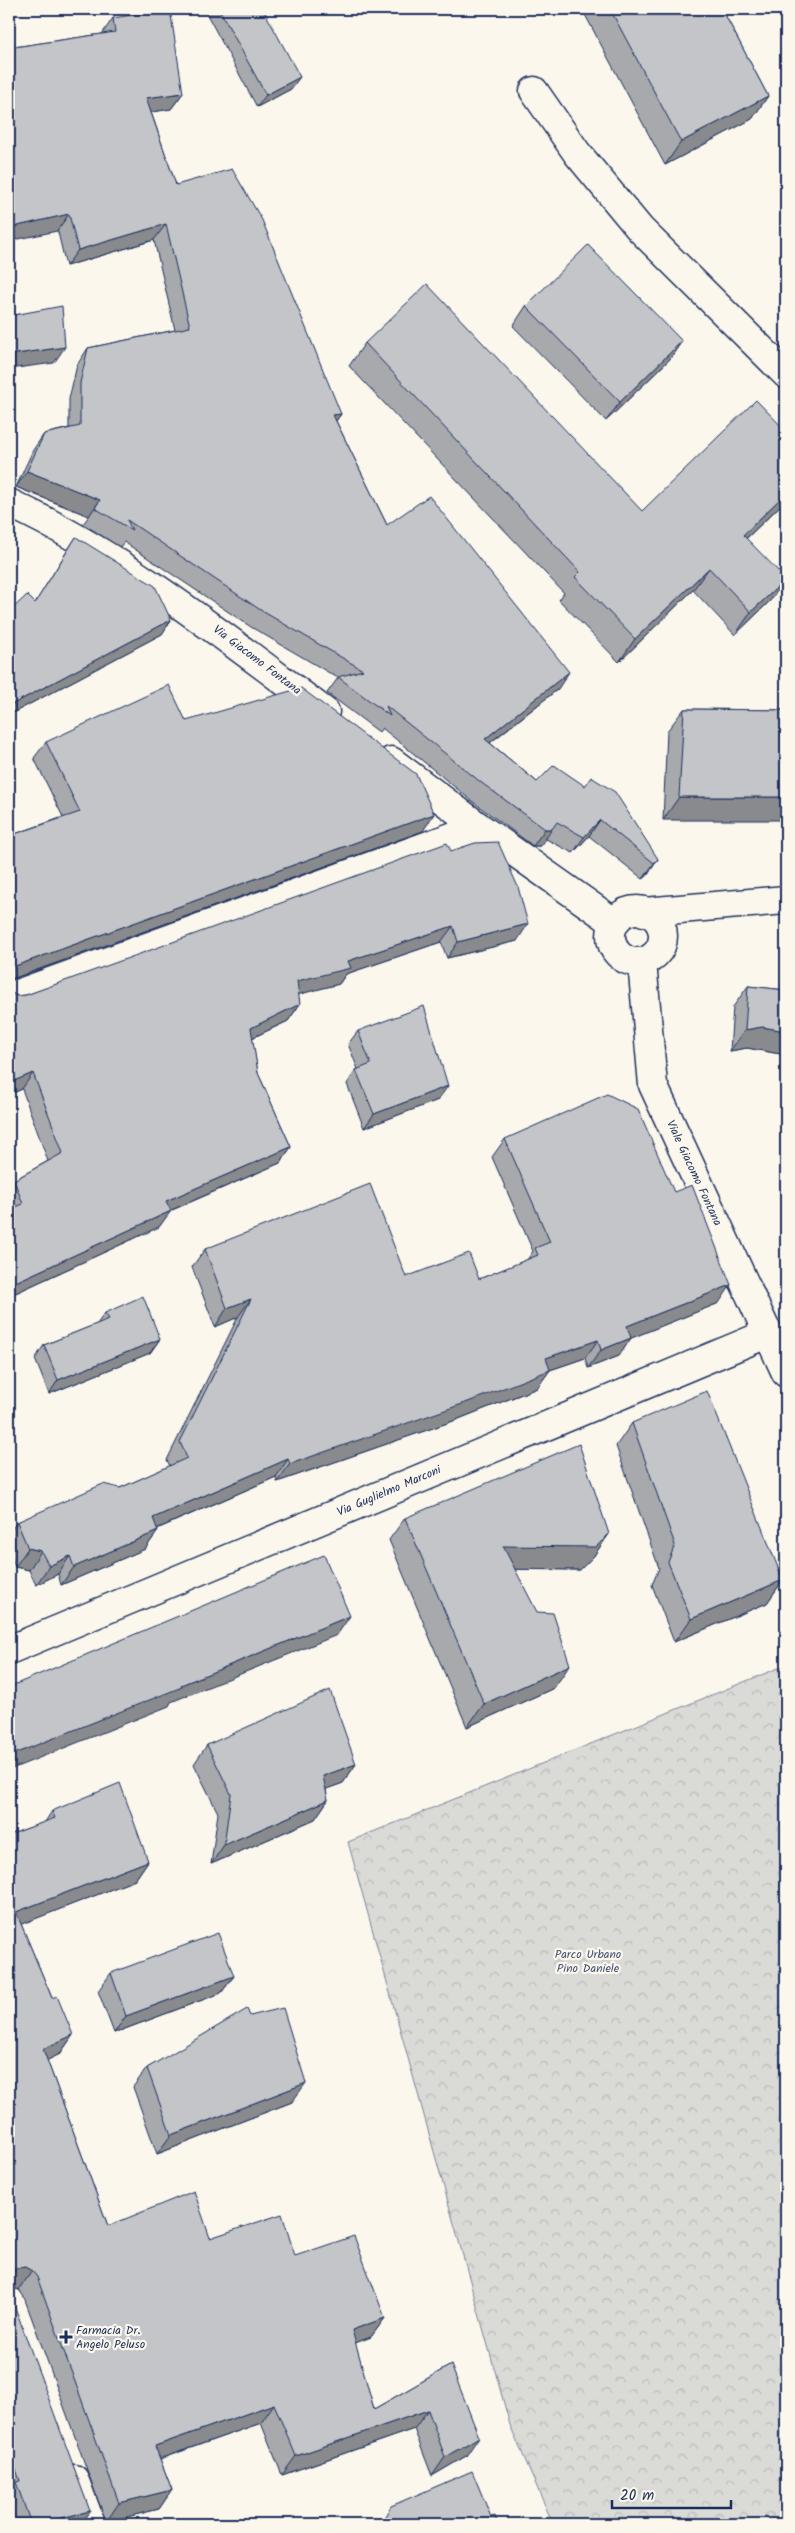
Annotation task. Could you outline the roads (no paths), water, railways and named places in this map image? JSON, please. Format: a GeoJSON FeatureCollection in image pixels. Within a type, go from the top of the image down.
{"type":"FeatureCollection","features":[{"type":"Feature","properties":{"kind":"street"},"geometry":{"type":"LineString","coordinates":[[534,91],[577,152],[640,229],[786,374]]}},
{"type":"Feature","properties":{"kind":"street","name":"Via Giacomo Fontana"},"geometry":{"type":"LineString","coordinates":[[9,503],[104,553],[172,597],[345,727]]}},
{"type":"Feature","properties":{"kind":"street"},"geometry":{"type":"LineString","coordinates":[[368,744],[479,827],[615,923]]}},
{"type":"Feature","properties":{"kind":"street"},"geometry":{"type":"LineString","coordinates":[[9,997],[479,827]]}},
{"type":"Feature","properties":{"kind":"street"},"geometry":{"type":"LineString","coordinates":[[644,912],[658,921],[663,937],[657,953],[642,962],[633,962],[618,954],[612,939],[615,923],[628,912],[786,900]]}},
{"type":"Feature","properties":{"kind":"street","name":"Viale Giacomo Fontana"},"geometry":{"type":"LineString","coordinates":[[642,962],[653,1085],[778,1336],[786,1373]]}},
{"type":"Feature","properties":{"kind":"street","name":"Via Guglielmo Marconi"},"geometry":{"type":"LineString","coordinates":[[9,1650],[778,1336]]}},
{"type":"Feature","properties":{"kind":"street"},"geometry":{"type":"LineString","coordinates":[[67,2460],[90,2524]]}},
{"type":"Feature","properties":{"kind":"place","name":"Farmacia Dr. Angelo Peluso"},"geometry":{"type":"Point","coordinates":[66,2337]}},
{"type":"Feature","properties":{"kind":"park label","name":"Parco Urbano Pino Daniele"},"geometry":{"type":"Point","coordinates":[588,1961]}}]}
